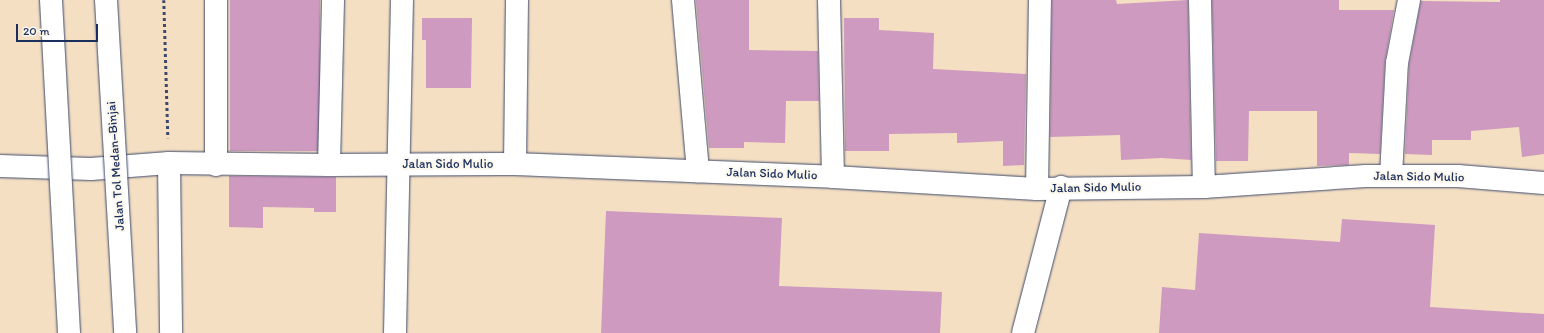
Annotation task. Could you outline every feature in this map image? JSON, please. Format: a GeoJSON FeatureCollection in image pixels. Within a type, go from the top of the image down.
{"type":"FeatureCollection","features":[{"type":"Feature","properties":{"kind":"main road"},"geometry":{"type":"LineString","coordinates":[[51,0],[69,333]]}},
{"type":"Feature","properties":{"kind":"main road","name":"Jalan Tol Medan–Binjai"},"geometry":{"type":"LineString","coordinates":[[106,0],[125,333]]}},
{"type":"Feature","properties":{"kind":"main road"},"geometry":{"type":"LineString","coordinates":[[216,0],[216,164]]}},
{"type":"Feature","properties":{"kind":"main road"},"geometry":{"type":"LineString","coordinates":[[329,165],[333,0]]}},
{"type":"Feature","properties":{"kind":"main road"},"geometry":{"type":"LineString","coordinates":[[395,333],[401,164],[402,0]]}},
{"type":"Feature","properties":{"kind":"main road"},"geometry":{"type":"LineString","coordinates":[[515,164],[517,0]]}},
{"type":"Feature","properties":{"kind":"main road"},"geometry":{"type":"LineString","coordinates":[[683,0],[698,171]]}},
{"type":"Feature","properties":{"kind":"main road"},"geometry":{"type":"LineString","coordinates":[[829,0],[833,177]]}},
{"type":"Feature","properties":{"kind":"main road"},"geometry":{"type":"LineString","coordinates":[[1037,189],[1040,0]]}},
{"type":"Feature","properties":{"kind":"main road"},"geometry":{"type":"LineString","coordinates":[[1200,0],[1204,187]]}},
{"type":"Feature","properties":{"kind":"main road"},"geometry":{"type":"LineString","coordinates":[[1391,176],[1396,63],[1409,0]]}},
{"type":"Feature","properties":{"kind":"main road"},"geometry":{"type":"LineString","coordinates":[[169,163],[171,333]]}},
{"type":"Feature","properties":{"kind":"main road","name":"Jalan Sido Mulio"},"geometry":{"type":"LineString","coordinates":[[0,166],[91,169],[169,163],[329,165],[515,164],[833,177],[1037,189],[1061,187],[1204,187],[1391,176],[1458,176],[1544,183]]}},
{"type":"Feature","properties":{"kind":"main road"},"geometry":{"type":"LineString","coordinates":[[1023,333],[1061,187]]}},
{"type":"Feature","properties":{"kind":"path"},"geometry":{"type":"LineString","coordinates":[[164,0],[169,163]]}},
{"type":"Feature","properties":{"kind":"building"},"geometry":{"type":"Polygon","coordinates":[[[230,0],[320,0],[320,151],[230,151],[230,0]]]}},
{"type":"Feature","properties":{"kind":"building"},"geometry":{"type":"Polygon","coordinates":[[[696,0],[749,0],[749,50],[818,51],[819,101],[786,101],[785,143],[744,142],[744,148],[709,148],[696,0]]]}},
{"type":"Feature","properties":{"kind":"building"},"geometry":{"type":"Polygon","coordinates":[[[1052,0],[1116,0],[1117,4],[1188,0],[1191,160],[1162,158],[1121,160],[1120,135],[1050,137],[1052,0]]]}},
{"type":"Feature","properties":{"kind":"building"},"geometry":{"type":"Polygon","coordinates":[[[1212,0],[1339,0],[1339,10],[1394,10],[1385,62],[1380,154],[1349,153],[1349,165],[1317,166],[1317,111],[1249,111],[1248,161],[1216,161],[1212,0]]]}},
{"type":"Feature","properties":{"kind":"building"},"geometry":{"type":"Polygon","coordinates":[[[1500,0],[1544,0],[1544,154],[1522,157],[1519,127],[1471,131],[1471,140],[1432,140],[1432,155],[1405,154],[1409,65],[1421,1],[1500,2],[1500,0]]]}},
{"type":"Feature","properties":{"kind":"building"},"geometry":{"type":"Polygon","coordinates":[[[422,18],[472,18],[471,88],[426,88],[426,40],[422,40],[422,18]]]}},
{"type":"Feature","properties":{"kind":"building"},"geometry":{"type":"Polygon","coordinates":[[[844,18],[879,18],[879,30],[934,33],[933,69],[1026,74],[1024,165],[1003,166],[1003,141],[957,143],[957,133],[889,134],[889,151],[845,151],[844,18]]]}},
{"type":"Feature","properties":{"kind":"building"},"geometry":{"type":"Polygon","coordinates":[[[229,176],[336,177],[336,212],[314,212],[314,208],[263,207],[263,228],[229,227],[229,176]]]}},
{"type":"Feature","properties":{"kind":"building"},"geometry":{"type":"Polygon","coordinates":[[[606,211],[782,218],[779,286],[942,292],[940,333],[601,333],[606,211]]]}},
{"type":"Feature","properties":{"kind":"building"},"geometry":{"type":"Polygon","coordinates":[[[1342,219],[1435,225],[1430,307],[1544,314],[1544,333],[1159,333],[1162,287],[1195,290],[1199,233],[1340,242],[1342,219]]]}}]}
